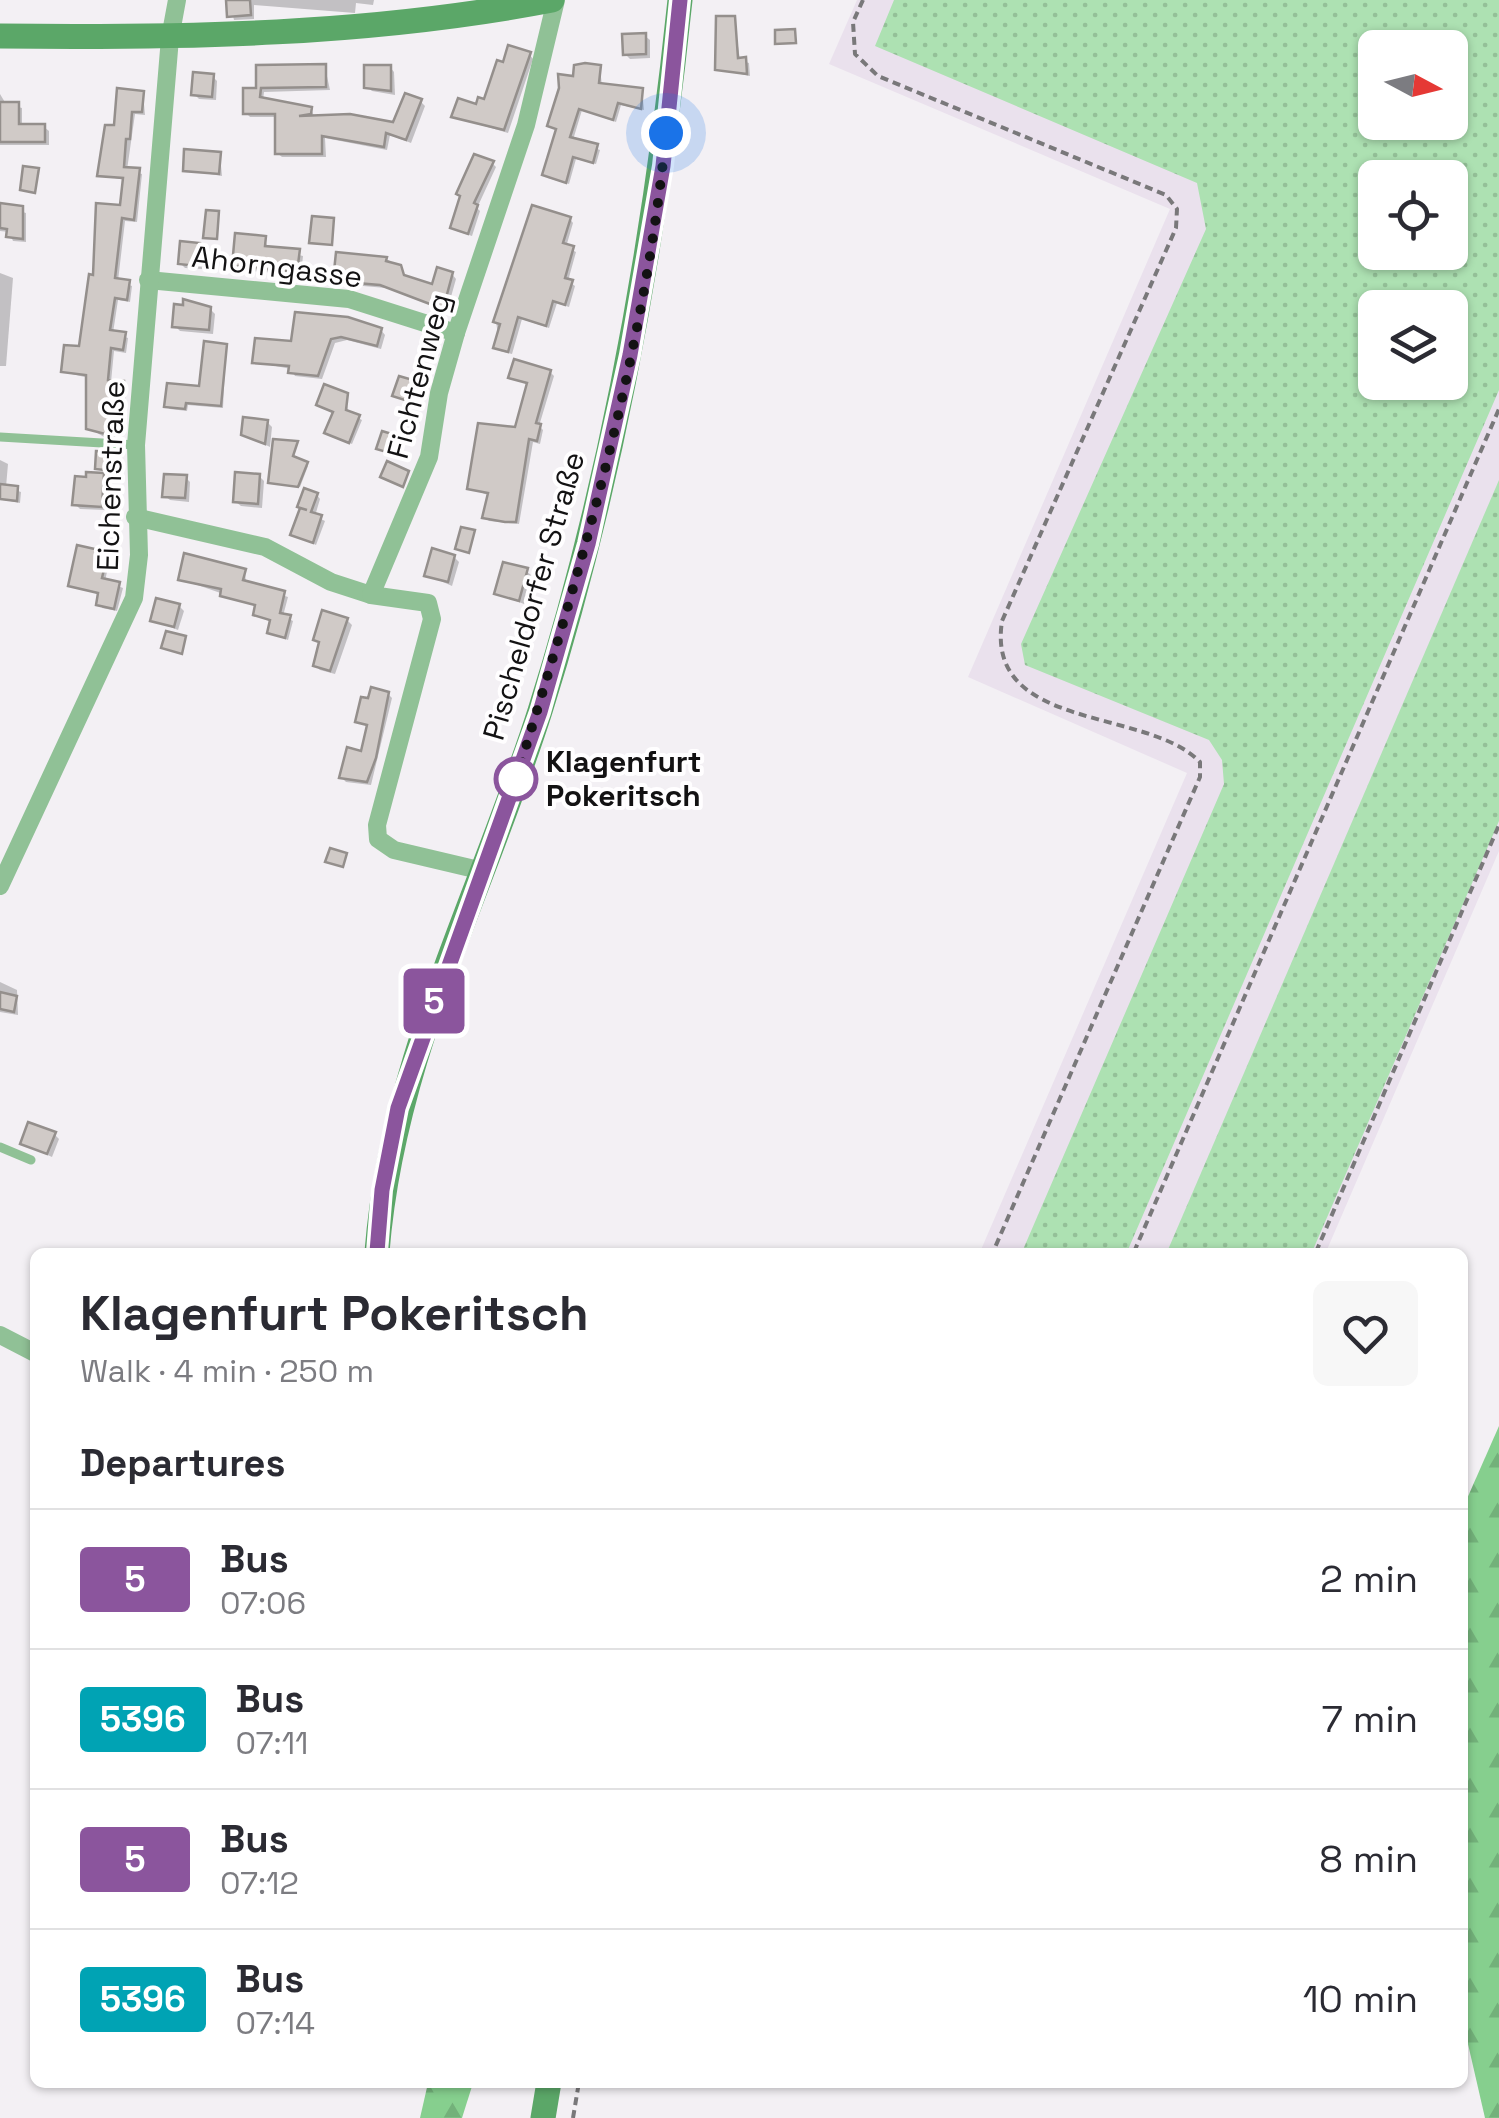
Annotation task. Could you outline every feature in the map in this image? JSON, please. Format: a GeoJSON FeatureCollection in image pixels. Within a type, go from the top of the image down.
{"type":"FeatureCollection","features":[{"type":"Feature","properties":{"kind":"main road"},"geometry":{"type":"LineString","coordinates":[[0,36],[170,38],[397,25],[554,0]]}},
{"type":"Feature","properties":{"kind":"main road","name":"Pischeldorfer Straße"},"geometry":{"type":"LineString","coordinates":[[377,1248],[382,1190],[398,1108],[540,712],[582,562],[630,355],[663,166],[680,0]]}},
{"type":"Feature","properties":{"kind":"main road"},"geometry":{"type":"LineString","coordinates":[[543,2118],[548,2088]]}},
{"type":"Feature","properties":{"kind":"street","name":"Eichenstraße"},"geometry":{"type":"LineString","coordinates":[[0,886],[134,598],[139,555],[136,445],[170,38],[177,0]]}},
{"type":"Feature","properties":{"kind":"street","name":"Fichtenweg"},"geometry":{"type":"LineString","coordinates":[[371,595],[429,457],[439,393],[526,126],[554,0]]}},
{"type":"Feature","properties":{"kind":"street","name":"Ahorngasse"},"geometry":{"type":"LineString","coordinates":[[148,280],[349,298],[456,333]]}},
{"type":"Feature","properties":{"kind":"street"},"geometry":{"type":"LineString","coordinates":[[136,517],[265,547],[331,582],[371,595],[428,603],[432,619],[377,825],[378,840],[394,850],[483,872]]}},
{"type":"Feature","properties":{"kind":"street"},"geometry":{"type":"LineString","coordinates":[[0,1334],[30,1351]]}},
{"type":"Feature","properties":{"kind":"lane"},"geometry":{"type":"LineString","coordinates":[[0,436],[136,445]]}},
{"type":"Feature","properties":{"kind":"lane"},"geometry":{"type":"LineString","coordinates":[[0,1147],[31,1160]]}},
{"type":"Feature","properties":{"kind":"path"},"geometry":{"type":"LineString","coordinates":[[863,0],[853,22],[855,54],[878,76],[1166,195],[1176,209],[1176,228],[1002,620],[998,649],[1006,670],[1029,692],[1107,725],[1189,751],[1200,762],[1200,778],[995,1248]]}},
{"type":"Feature","properties":{"kind":"path"},"geometry":{"type":"LineString","coordinates":[[1136,1248],[1499,409]]}},
{"type":"Feature","properties":{"kind":"path"},"geometry":{"type":"LineString","coordinates":[[1318,1248],[1499,825]]}},
{"type":"Feature","properties":{"kind":"path"},"geometry":{"type":"LineString","coordinates":[[573,2118],[578,2088]]}},
{"type":"Feature","properties":{"kind":"shaded area"},"geometry":{"type":"Polygon","coordinates":[[[857,0],[1499,0],[1499,851],[1328,1248],[982,1248],[1187,773],[968,677],[1170,209],[829,64],[857,0]]]}},
{"type":"Feature","properties":{"kind":"green space"},"geometry":{"type":"Polygon","coordinates":[[[894,0],[1499,0],[1499,390],[1129,1248],[1024,1248],[1224,784],[1222,760],[1209,740],[1025,665],[1021,644],[1206,229],[1197,183],[875,46],[894,0]]]}},
{"type":"Feature","properties":{"kind":"green space"},"geometry":{"type":"Polygon","coordinates":[[[1499,480],[1499,821],[1314,1248],[1169,1248],[1499,480]]]}},
{"type":"Feature","properties":{"kind":"green space"},"geometry":{"type":"Polygon","coordinates":[[[1499,1426],[1499,2118],[1485,2118],[1468,2044],[1468,1496],[1499,1426]]]}},
{"type":"Feature","properties":{"kind":"green space"},"geometry":{"type":"Polygon","coordinates":[[[427,2088],[471,2088],[462,2118],[420,2118],[427,2088]]]}},
{"type":"Feature","properties":{"kind":"building"},"geometry":{"type":"Polygon","coordinates":[[[226,0],[250,0],[251,15],[227,17],[226,0]]]}},
{"type":"Feature","properties":{"kind":"building"},"geometry":{"type":"Polygon","coordinates":[[[716,16],[735,16],[738,58],[746,57],[747,74],[715,70],[716,16]]]}},
{"type":"Feature","properties":{"kind":"building"},"geometry":{"type":"Polygon","coordinates":[[[795,29],[796,43],[775,44],[775,30],[795,29]]]}},
{"type":"Feature","properties":{"kind":"building"},"geometry":{"type":"Polygon","coordinates":[[[646,33],[646,54],[623,55],[622,34],[646,33]]]}},
{"type":"Feature","properties":{"kind":"building"},"geometry":{"type":"Polygon","coordinates":[[[508,45],[531,52],[504,130],[451,117],[458,98],[476,104],[478,97],[484,99],[497,60],[503,62],[508,45]]]}},
{"type":"Feature","properties":{"kind":"building"},"geometry":{"type":"Polygon","coordinates":[[[326,64],[326,87],[261,88],[260,97],[312,107],[311,114],[299,116],[350,114],[393,122],[405,93],[422,99],[406,140],[386,133],[384,147],[322,136],[322,154],[275,154],[275,114],[243,114],[243,88],[256,88],[256,65],[326,64]]]}},
{"type":"Feature","properties":{"kind":"building"},"geometry":{"type":"Polygon","coordinates":[[[364,65],[391,65],[391,91],[364,88],[364,65]]]}},
{"type":"Feature","properties":{"kind":"building"},"geometry":{"type":"Polygon","coordinates":[[[574,65],[601,65],[599,83],[643,88],[641,109],[618,103],[613,120],[579,109],[570,137],[598,144],[593,163],[573,157],[566,183],[542,175],[556,129],[547,126],[559,88],[558,74],[573,76],[574,65]]]}},
{"type":"Feature","properties":{"kind":"building"},"geometry":{"type":"Polygon","coordinates":[[[193,72],[214,74],[212,97],[191,95],[193,72]]]}},
{"type":"Feature","properties":{"kind":"building"},"geometry":{"type":"Polygon","coordinates":[[[117,88],[144,91],[142,112],[132,112],[130,139],[126,139],[124,167],[140,168],[134,220],[122,218],[115,278],[130,280],[127,300],[115,298],[110,330],[126,332],[123,350],[111,348],[108,380],[124,381],[123,399],[115,399],[113,436],[86,429],[86,375],[61,372],[64,345],[79,346],[89,274],[93,275],[96,203],[120,205],[123,178],[97,176],[105,125],[114,125],[117,88]]]}},
{"type":"Feature","properties":{"kind":"building"},"geometry":{"type":"Polygon","coordinates":[[[0,102],[19,102],[19,124],[45,124],[45,142],[0,142],[0,102]]]}},
{"type":"Feature","properties":{"kind":"building"},"geometry":{"type":"Polygon","coordinates":[[[184,149],[221,152],[219,174],[183,171],[184,149]]]}},
{"type":"Feature","properties":{"kind":"building"},"geometry":{"type":"Polygon","coordinates":[[[474,154],[494,161],[474,203],[478,205],[468,234],[450,228],[460,196],[456,194],[474,154]]]}},
{"type":"Feature","properties":{"kind":"building"},"geometry":{"type":"Polygon","coordinates":[[[23,166],[39,168],[35,193],[20,190],[23,166]]]}},
{"type":"Feature","properties":{"kind":"building"},"geometry":{"type":"Polygon","coordinates":[[[0,203],[23,206],[23,239],[6,237],[7,229],[0,228],[0,203]]]}},
{"type":"Feature","properties":{"kind":"building"},"geometry":{"type":"Polygon","coordinates":[[[532,205],[571,217],[563,243],[574,246],[565,278],[573,280],[565,305],[553,301],[546,326],[518,317],[508,352],[493,348],[500,324],[493,322],[532,205]]]}},
{"type":"Feature","properties":{"kind":"building"},"geometry":{"type":"Polygon","coordinates":[[[206,210],[219,211],[217,239],[203,238],[206,210]]]}},
{"type":"Feature","properties":{"kind":"building"},"geometry":{"type":"Polygon","coordinates":[[[312,216],[334,218],[332,245],[309,243],[312,216]]]}},
{"type":"Feature","properties":{"kind":"building"},"geometry":{"type":"Polygon","coordinates":[[[235,233],[266,236],[265,246],[300,249],[297,272],[232,266],[235,233]]]}},
{"type":"Feature","properties":{"kind":"building"},"geometry":{"type":"Polygon","coordinates":[[[180,241],[200,243],[198,266],[178,264],[180,241]]]}},
{"type":"Feature","properties":{"kind":"building"},"geometry":{"type":"Polygon","coordinates":[[[336,252],[387,257],[386,261],[401,265],[404,275],[432,284],[437,267],[453,272],[443,309],[380,285],[333,281],[336,252]]]}},
{"type":"Feature","properties":{"kind":"building"},"geometry":{"type":"Polygon","coordinates":[[[183,299],[211,307],[209,330],[172,327],[174,304],[183,305],[183,299]]]}},
{"type":"Feature","properties":{"kind":"building"},"geometry":{"type":"Polygon","coordinates":[[[295,312],[348,317],[382,328],[377,346],[341,337],[331,339],[318,376],[288,373],[289,366],[252,363],[255,338],[291,341],[295,312]]]}},
{"type":"Feature","properties":{"kind":"building"},"geometry":{"type":"Polygon","coordinates":[[[204,341],[227,344],[221,406],[186,403],[185,409],[164,407],[167,383],[199,386],[204,341]]]}},
{"type":"Feature","properties":{"kind":"building"},"geometry":{"type":"Polygon","coordinates":[[[514,359],[551,370],[536,423],[541,424],[537,441],[529,439],[516,522],[505,522],[482,518],[488,493],[467,489],[478,423],[515,427],[527,383],[508,378],[514,359]]]}},
{"type":"Feature","properties":{"kind":"building"},"geometry":{"type":"Polygon","coordinates":[[[399,376],[420,382],[414,403],[392,396],[399,376]]]}},
{"type":"Feature","properties":{"kind":"building"},"geometry":{"type":"Polygon","coordinates":[[[324,384],[348,393],[346,410],[360,415],[349,443],[324,433],[333,412],[316,405],[324,384]]]}},
{"type":"Feature","properties":{"kind":"building"},"geometry":{"type":"Polygon","coordinates":[[[243,417],[268,420],[265,444],[241,435],[243,417]]]}},
{"type":"Feature","properties":{"kind":"building"},"geometry":{"type":"Polygon","coordinates":[[[382,431],[402,437],[397,455],[376,449],[382,431]]]}},
{"type":"Feature","properties":{"kind":"building"},"geometry":{"type":"Polygon","coordinates":[[[273,439],[298,441],[293,456],[308,462],[298,487],[268,483],[273,439]]]}},
{"type":"Feature","properties":{"kind":"building"},"geometry":{"type":"Polygon","coordinates":[[[96,451],[112,452],[114,471],[95,469],[96,451]]]}},
{"type":"Feature","properties":{"kind":"building"},"geometry":{"type":"Polygon","coordinates":[[[387,461],[409,471],[403,487],[380,477],[387,461]]]}},
{"type":"Feature","properties":{"kind":"building"},"geometry":{"type":"Polygon","coordinates":[[[86,472],[104,473],[102,507],[72,505],[75,476],[86,477],[86,472]]]}},
{"type":"Feature","properties":{"kind":"building"},"geometry":{"type":"Polygon","coordinates":[[[235,472],[260,474],[258,504],[233,502],[235,472]]]}},
{"type":"Feature","properties":{"kind":"building"},"geometry":{"type":"Polygon","coordinates":[[[164,474],[187,475],[185,498],[162,497],[164,474]]]}},
{"type":"Feature","properties":{"kind":"building"},"geometry":{"type":"Polygon","coordinates":[[[0,484],[18,486],[17,501],[0,499],[0,484]]]}},
{"type":"Feature","properties":{"kind":"building"},"geometry":{"type":"Polygon","coordinates":[[[304,488],[318,493],[311,512],[322,515],[313,543],[290,535],[300,508],[307,510],[297,507],[304,488]]]}},
{"type":"Feature","properties":{"kind":"building"},"geometry":{"type":"Polygon","coordinates":[[[461,527],[475,530],[469,553],[455,549],[461,527]]]}},
{"type":"Feature","properties":{"kind":"building"},"geometry":{"type":"Polygon","coordinates":[[[77,545],[108,552],[102,578],[120,582],[114,609],[96,605],[98,593],[68,586],[77,545]]]}},
{"type":"Feature","properties":{"kind":"building"},"geometry":{"type":"Polygon","coordinates":[[[432,548],[455,555],[448,582],[424,576],[432,548]]]}},
{"type":"Feature","properties":{"kind":"building"},"geometry":{"type":"Polygon","coordinates":[[[184,553],[246,569],[243,580],[285,591],[280,613],[291,615],[285,638],[267,633],[270,620],[253,615],[255,605],[220,596],[221,589],[178,580],[184,553]]]}},
{"type":"Feature","properties":{"kind":"building"},"geometry":{"type":"Polygon","coordinates":[[[503,562],[528,568],[519,601],[494,594],[503,562]]]}},
{"type":"Feature","properties":{"kind":"building"},"geometry":{"type":"Polygon","coordinates":[[[156,598],[180,604],[174,627],[150,621],[156,598]]]}},
{"type":"Feature","properties":{"kind":"building"},"geometry":{"type":"Polygon","coordinates":[[[322,610],[348,618],[330,671],[313,666],[319,642],[313,640],[322,610]]]}},
{"type":"Feature","properties":{"kind":"building"},"geometry":{"type":"Polygon","coordinates":[[[166,631],[186,636],[182,654],[161,648],[166,631]]]}},
{"type":"Feature","properties":{"kind":"building"},"geometry":{"type":"Polygon","coordinates":[[[371,687],[389,692],[376,758],[367,782],[339,778],[347,747],[361,751],[367,725],[355,722],[361,697],[368,698],[371,687]]]}},
{"type":"Feature","properties":{"kind":"building"},"geometry":{"type":"Polygon","coordinates":[[[330,848],[347,853],[343,867],[325,862],[330,848]]]}},
{"type":"Feature","properties":{"kind":"building"},"geometry":{"type":"Polygon","coordinates":[[[0,992],[17,996],[14,1012],[0,1009],[0,992]]]}},
{"type":"Feature","properties":{"kind":"building"},"geometry":{"type":"Polygon","coordinates":[[[28,1122],[56,1132],[47,1154],[20,1144],[28,1122]]]}},
{"type":"Feature","properties":{"kind":"bus line","name":"5"},"geometry":{"type":"LineString","coordinates":[[377,1248],[382,1190],[398,1108],[540,712],[588,544],[630,355],[663,166],[680,0]]}},
{"type":"Feature","properties":{"kind":"place","name":"Klagenfurt Pokeritsch"},"geometry":{"type":"Point","coordinates":[516,779]}},
{"type":"Feature","properties":{"kind":"route"},"geometry":{"type":"LineString","coordinates":[[516,779],[540,712],[588,544],[630,355],[666,133]]}}]}
